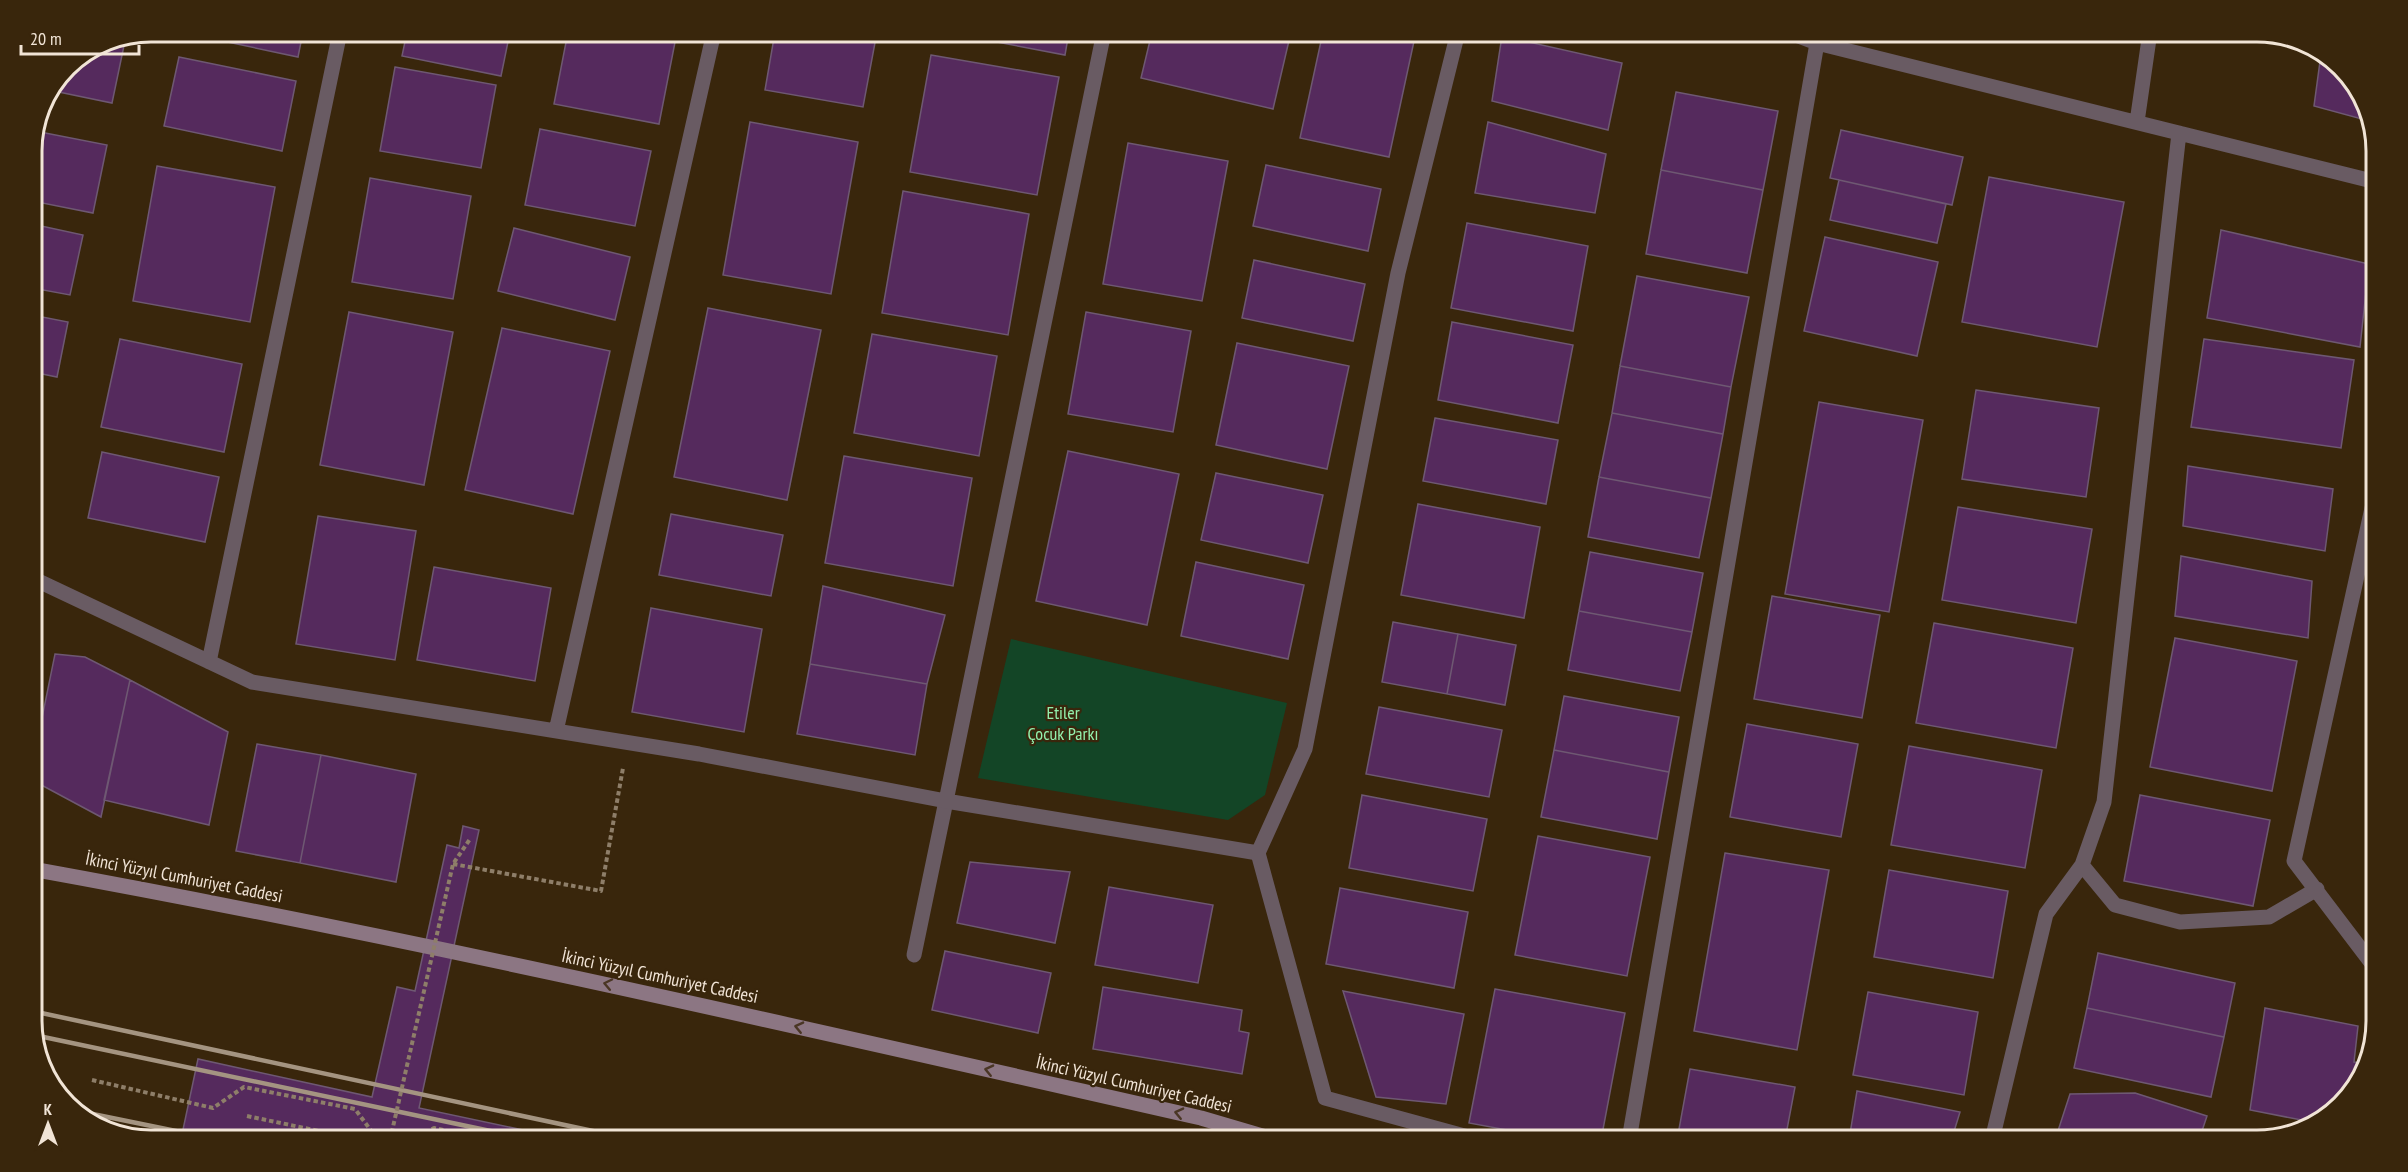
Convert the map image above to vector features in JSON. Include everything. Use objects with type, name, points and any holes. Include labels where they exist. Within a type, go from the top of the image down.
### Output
[{"type":"main road","name":"İkinci Yüzyıl Cumhuriyet Caddesi","points":[[42,871],[233,905],[639,991],[1201,1118],[1242,1130]]},
{"type":"street","points":[[209,662],[338,42]]},
{"type":"street","points":[[556,731],[712,42]]},
{"type":"street","points":[[914,955],[1102,42]]},
{"type":"street","points":[[1442,1130],[1325,1098],[1258,853],[1305,749],[1398,273],[1456,42]]},
{"type":"street","points":[[2137,123],[2149,42]]},
{"type":"street","points":[[1631,1130],[1817,43],[2366,180]]},
{"type":"street","points":[[1994,1130],[2046,914],[2082,864],[2104,802],[2179,133]]},
{"type":"street","points":[[2366,535],[2294,861],[2366,956]]},
{"type":"street","points":[[42,584],[252,682],[699,754],[946,801],[1258,853]]},
{"type":"street","points":[[2082,864],[2115,905],[2180,922],[2269,917],[2317,890]]},
{"type":"path","points":[[453,864],[602,891],[627,743]]},
{"type":"path","points":[[392,1130],[453,864],[470,839]]},
{"type":"path","points":[[92,1080],[213,1108],[244,1087],[355,1109],[371,1130]]},
{"type":"path","points":[[247,1116],[313,1130]]},
{"type":"green space","name":"Etiler Çocuk Parkı","points":[[1011,639],[1287,703],[1265,795],[1228,820],[978,778]]},
{"type":"building","points":[[227,42],[301,42],[298,57]]},
{"type":"building","points":[[405,42],[508,42],[501,76],[402,56]]},
{"type":"building","points":[[566,42],[675,42],[659,124],[554,104]]},
{"type":"building","points":[[773,42],[875,42],[863,107],[765,90]]},
{"type":"building","points":[[997,42],[1067,42],[1065,55]]},
{"type":"building","points":[[1150,42],[1289,42],[1273,109],[1141,78]]},
{"type":"building","points":[[1321,42],[1414,42],[1389,157],[1300,138]]},
{"type":"building","points":[[1501,42],[1529,42],[1622,63],[1608,130],[1492,101]]},
{"type":"building","points":[[124,46],[112,103],[59,92],[69,79],[90,60],[109,50]]},
{"type":"building","points":[[931,55],[1059,77],[1037,195],[910,172]]},
{"type":"building","points":[[179,57],[296,81],[282,151],[164,126]]},
{"type":"building","points":[[2320,62],[2348,90],[2361,119],[2314,106]]},
{"type":"building","points":[[395,67],[496,85],[481,168],[380,151]]},
{"type":"building","points":[[1676,92],[1778,111],[1763,190],[1661,170]]},
{"type":"building","points":[[750,122],[858,142],[831,294],[723,275]]},
{"type":"building","points":[[1488,122],[1606,154],[1595,213],[1475,193]]},
{"type":"building","points":[[540,129],[651,151],[635,226],[525,205]]},
{"type":"building","points":[[1841,130],[1963,157],[1952,205],[1830,178]]},
{"type":"building","points":[[44,133],[107,145],[93,213],[42,203]]},
{"type":"building","points":[[1128,143],[1228,161],[1202,301],[1103,284]]},
{"type":"building","points":[[1266,165],[1381,189],[1368,251],[1253,226]]},
{"type":"building","points":[[157,166],[275,187],[250,322],[133,301]]},
{"type":"building","points":[[1661,170],[1763,190],[1747,273],[1646,254]]},
{"type":"building","points":[[1989,177],[2124,202],[2097,347],[1962,322]]},
{"type":"building","points":[[370,178],[471,196],[453,299],[352,282]]},
{"type":"building","points":[[1839,180],[1946,204],[1937,243],[1830,220]]},
{"type":"building","points":[[903,191],[1029,214],[1008,335],[882,313]]},
{"type":"building","points":[[1467,223],[1588,246],[1573,331],[1451,308]]},
{"type":"building","points":[[42,226],[83,235],[70,295],[42,290]]},
{"type":"building","points":[[514,228],[630,257],[615,320],[498,291]]},
{"type":"building","points":[[2221,230],[2366,263],[2366,292],[2360,347],[2207,318]]},
{"type":"building","points":[[1825,237],[1938,262],[1917,356],[1804,331]]},
{"type":"building","points":[[1254,260],[1365,284],[1353,341],[1242,318]]},
{"type":"building","points":[[1637,276],[1749,297],[1731,387],[1620,366]]},
{"type":"building","points":[[708,308],[821,330],[787,500],[674,477]]},
{"type":"building","points":[[349,312],[453,332],[424,485],[320,465]]},
{"type":"building","points":[[1086,312],[1191,331],[1173,432],[1068,414]]},
{"type":"building","points":[[42,317],[68,322],[57,377],[42,374]]},
{"type":"building","points":[[1452,322],[1573,345],[1558,423],[1438,400]]},
{"type":"building","points":[[502,328],[610,351],[573,514],[465,490]]},
{"type":"building","points":[[872,334],[997,356],[979,456],[854,433]]},
{"type":"building","points":[[120,339],[242,364],[224,452],[101,427]]},
{"type":"building","points":[[2204,339],[2354,360],[2341,448],[2191,427]]},
{"type":"building","points":[[1237,343],[1349,366],[1327,469],[1216,445]]},
{"type":"building","points":[[1620,366],[1731,387],[1723,434],[1612,413]]},
{"type":"building","points":[[1976,390],[2099,408],[2086,497],[1962,479]]},
{"type":"building","points":[[1819,402],[1923,420],[1889,612],[1785,594]]},
{"type":"building","points":[[1612,413],[1723,434],[1711,498],[1599,477]]},
{"type":"building","points":[[1435,418],[1558,440],[1546,504],[1423,481]]},
{"type":"building","points":[[1068,451],[1179,474],[1147,625],[1036,601]]},
{"type":"building","points":[[102,452],[219,477],[205,542],[88,518]]},
{"type":"building","points":[[844,456],[972,478],[953,586],[825,563]]},
{"type":"building","points":[[2188,466],[2333,489],[2325,551],[2183,526]]},
{"type":"building","points":[[1216,473],[1323,495],[1308,563],[1201,540]]},
{"type":"building","points":[[1599,477],[1711,498],[1699,558],[1588,537]]},
{"type":"building","points":[[1418,504],[1540,527],[1524,618],[1401,595]]},
{"type":"building","points":[[1958,507],[2092,529],[2076,623],[1942,600]]},
{"type":"building","points":[[671,514],[783,535],[771,596],[659,575]]},
{"type":"building","points":[[318,516],[416,531],[395,660],[296,644]]},
{"type":"building","points":[[1590,552],[1703,573],[1692,632],[1579,611]]},
{"type":"building","points":[[2181,556],[2312,581],[2308,638],[2175,616]]},
{"type":"building","points":[[1196,562],[1304,585],[1288,659],[1181,636]]},
{"type":"building","points":[[434,567],[551,588],[535,681],[417,660]]},
{"type":"building","points":[[823,586],[945,615],[927,684],[810,664]]},
{"type":"building","points":[[1772,596],[1880,615],[1862,718],[1754,699]]},
{"type":"building","points":[[651,608],[762,629],[744,732],[632,712]]},
{"type":"building","points":[[1579,611],[1692,632],[1680,691],[1568,670]]},
{"type":"building","points":[[1393,622],[1458,634],[1447,694],[1382,682]]},
{"type":"building","points":[[1934,623],[2073,648],[2056,748],[1916,723]]},
{"type":"building","points":[[1458,634],[1516,645],[1505,705],[1447,694]]},
{"type":"building","points":[[2175,638],[2297,661],[2272,791],[2150,767]]},
{"type":"building","points":[[55,654],[85,657],[130,680],[101,817],[42,785],[42,718]]},
{"type":"building","points":[[810,664],[927,684],[915,755],[797,734]]},
{"type":"building","points":[[130,680],[228,732],[209,825],[104,800]]},
{"type":"building","points":[[1564,696],[1679,717],[1669,772],[1554,750]]},
{"type":"building","points":[[1379,707],[1502,730],[1489,797],[1366,774]]},
{"type":"building","points":[[1747,724],[1858,744],[1841,837],[1730,817]]},
{"type":"building","points":[[257,744],[321,755],[300,863],[236,851]]},
{"type":"building","points":[[1909,746],[2042,770],[2025,868],[1891,845]]},
{"type":"building","points":[[1554,750],[1669,772],[1657,839],[1541,817]]},
{"type":"building","points":[[321,755],[416,774],[396,882],[300,863]]},
{"type":"building","points":[[1362,795],[1487,819],[1473,891],[1349,868]]},
{"type":"building","points":[[2140,795],[2270,820],[2253,906],[2124,881]]},
{"type":"building","points":[[463,826],[479,830],[419,1108],[523,1130],[183,1130],[198,1059],[372,1097],[397,987],[415,991],[447,845],[459,848]]},
{"type":"building","points":[[1538,836],[1650,857],[1627,976],[1515,955]]},
{"type":"building","points":[[1725,853],[1829,870],[1797,1050],[1694,1031]]},
{"type":"building","points":[[970,862],[1070,872],[1055,943],[957,923]]},
{"type":"building","points":[[1889,870],[2008,891],[1993,978],[1874,957]]},
{"type":"building","points":[[1109,887],[1213,905],[1198,983],[1095,965]]},
{"type":"building","points":[[1340,888],[1468,912],[1454,988],[1326,964]]},
{"type":"building","points":[[945,951],[1051,973],[1038,1033],[932,1010]]},
{"type":"building","points":[[2098,953],[2235,983],[2224,1037],[2087,1008]]},
{"type":"building","points":[[1103,987],[1242,1010],[1239,1031],[1249,1033],[1242,1074],[1093,1049]]},
{"type":"building","points":[[1495,989],[1625,1013],[1603,1130],[1507,1130],[1469,1123]]},
{"type":"building","points":[[1343,991],[1464,1014],[1446,1104],[1376,1097]]},
{"type":"building","points":[[1868,992],[1978,1012],[1964,1095],[1853,1075]]},
{"type":"building","points":[[2087,1008],[2224,1037],[2211,1097],[2074,1068]]},
{"type":"building","points":[[2265,1008],[2358,1026],[2354,1062],[2358,1062],[2355,1069],[2339,1093],[2318,1112],[2302,1120],[2250,1110]]},
{"type":"building","points":[[1690,1069],[1795,1087],[1787,1130],[1679,1130]]},
{"type":"building","points":[[1857,1091],[1960,1112],[1954,1130],[1851,1130]]},
{"type":"building","points":[[2135,1093],[2207,1116],[2202,1130],[2058,1130],[2070,1094]]},
{"type":"railway","points":[[42,1013],[588,1130]]},
{"type":"railway","points":[[43,1037],[485,1130]]},
{"type":"railway","points":[[94,1114],[171,1130]]}]
